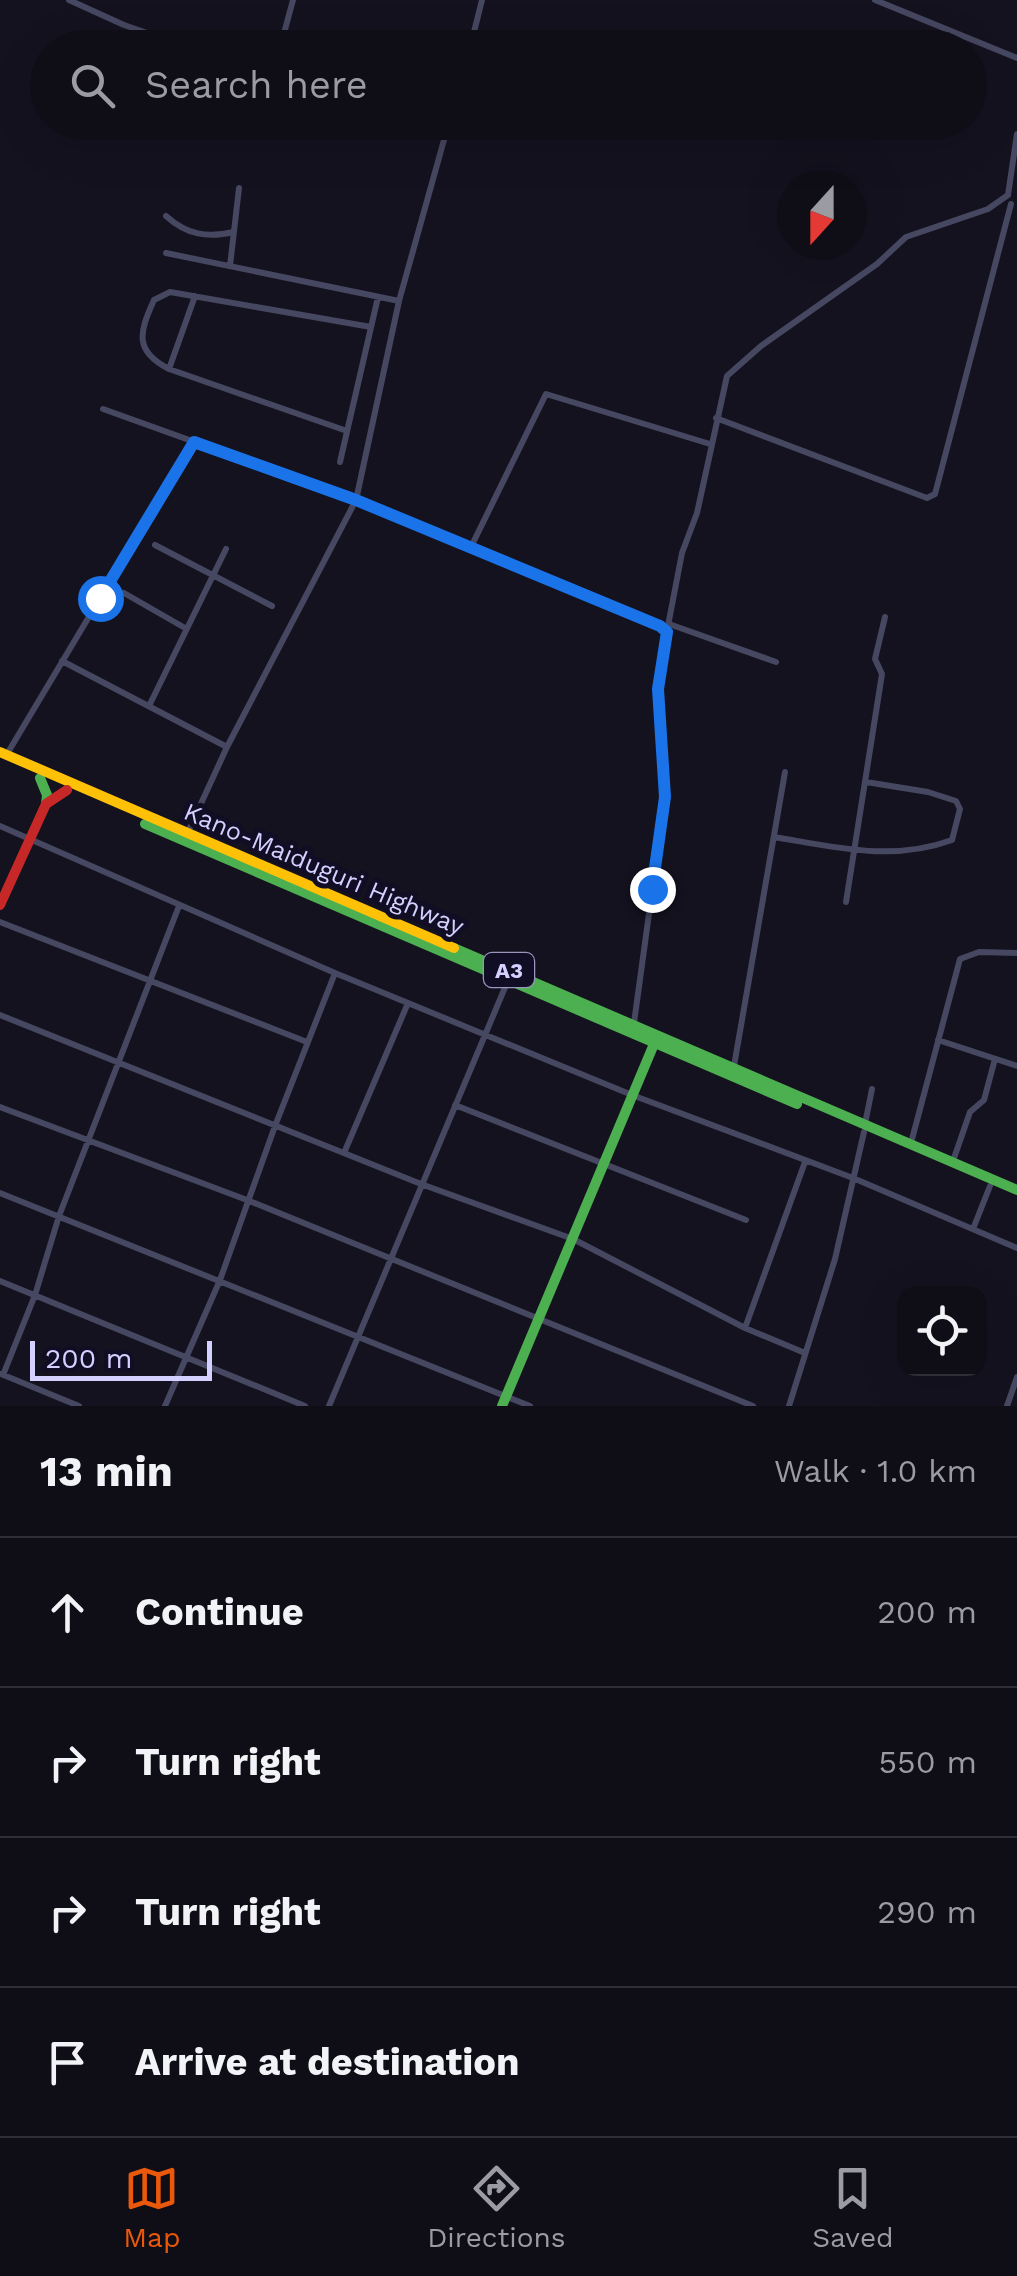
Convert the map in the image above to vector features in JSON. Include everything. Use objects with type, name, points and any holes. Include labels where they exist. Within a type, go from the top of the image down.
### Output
[{"type":"main road","name":"Kano-Maiduguri Highway","points":[[2,756],[67,790],[186,837]]},
{"type":"main road","name":"Kano-Maiduguri Highway","points":[[2,756],[510,976],[654,1044],[732,1072],[990,1186],[1017,1194]]},
{"type":"main road","points":[[0,906],[46,804],[40,778]]},
{"type":"main road","points":[[46,804],[67,790]]},
{"type":"main road","name":"Kano-Maiduguri Highway","points":[[510,976],[634,1023],[732,1072]]},
{"type":"main road","points":[[503,1401],[654,1044]]},
{"type":"main road","name":"Kano-Maiduguri Highway","points":[[864,1128],[953,1162],[1017,1194]]},
{"type":"street","points":[[69,0],[136,30]]},
{"type":"street","points":[[285,30],[293,0]]},
{"type":"street","points":[[474,30],[482,0]]},
{"type":"street","points":[[874,0],[948,30]]},
{"type":"street","points":[[987,46],[1017,58]]},
{"type":"street","points":[[1017,134],[1008,195],[1017,214]]},
{"type":"street","points":[[186,837],[227,747],[356,500],[399,302],[445,140]]},
{"type":"street","points":[[230,266],[239,188]]},
{"type":"street","points":[[634,1023],[665,797],[658,689],[682,553],[698,513],[722,386],[738,365],[877,264],[906,236],[988,209],[1008,195]]},
{"type":"street","points":[[716,418],[927,498],[935,494],[1011,204]]},
{"type":"street","points":[[166,216],[176,225],[199,234],[234,232]]},
{"type":"street","points":[[166,253],[399,302]]},
{"type":"street","points":[[347,431],[169,369],[148,357],[143,349],[150,310],[160,294],[195,296],[371,327]]},
{"type":"street","points":[[169,369],[195,296]]},
{"type":"street","points":[[340,462],[378,297]]},
{"type":"street","points":[[470,547],[546,394],[710,444]]},
{"type":"street","points":[[104,410],[356,500],[668,628],[776,662]]},
{"type":"street","points":[[2,756],[194,442]]},
{"type":"street","points":[[155,545],[272,606]]},
{"type":"street","points":[[149,706],[226,549]]},
{"type":"street","points":[[124,593],[186,628]]},
{"type":"street","points":[[846,902],[882,674],[876,659],[885,617]]},
{"type":"street","points":[[62,661],[227,747]]},
{"type":"street","points":[[732,1072],[785,772]]},
{"type":"street","points":[[774,837],[856,851],[900,853],[952,840],[960,809],[956,802],[946,796],[866,782]]},
{"type":"street","points":[[0,826],[335,973],[632,1095],[853,1178],[1017,1248]]},
{"type":"street","points":[[79,1406],[2,1374],[34,1295],[58,1216],[178,906]]},
{"type":"street","points":[[0,922],[307,1042]]},
{"type":"street","points":[[911,1144],[960,959],[979,952],[1017,953]]},
{"type":"street","points":[[165,1406],[220,1280],[335,973]]},
{"type":"street","points":[[330,1406],[510,976]]},
{"type":"street","points":[[344,1153],[408,1003]]},
{"type":"street","points":[[0,1016],[421,1184],[572,1239],[745,1328],[805,1353]]},
{"type":"street","points":[[938,1040],[1017,1066]]},
{"type":"street","points":[[953,1162],[970,1112],[984,1100],[995,1058]]},
{"type":"street","points":[[790,1406],[835,1258],[872,1089]]},
{"type":"street","points":[[455,1105],[746,1220]]},
{"type":"street","points":[[0,1107],[247,1200],[753,1406]]},
{"type":"street","points":[[745,1328],[805,1162]]},
{"type":"street","points":[[973,1229],[990,1186]]},
{"type":"street","points":[[0,1193],[358,1335],[503,1401],[530,1406]]},
{"type":"street","points":[[0,1281],[305,1406]]},
{"type":"street","points":[[1007,1406],[1017,1377]]},
{"type":"traffic: fast","points":[[40,778],[46,804]]},
{"type":"traffic: fast","points":[[145,824],[797,1104]]},
{"type":"traffic: fast","points":[[454,948],[1017,1190]]},
{"type":"traffic: fast","points":[[502,1406],[654,1044]]},
{"type":"traffic: slow","points":[[0,752],[454,948]]},
{"type":"traffic: jam","points":[[0,905],[46,804],[67,790]]},
{"type":"route","points":[[100,598],[194,442],[356,500],[660,626],[667,632],[658,689],[665,797],[652,889]]}]
